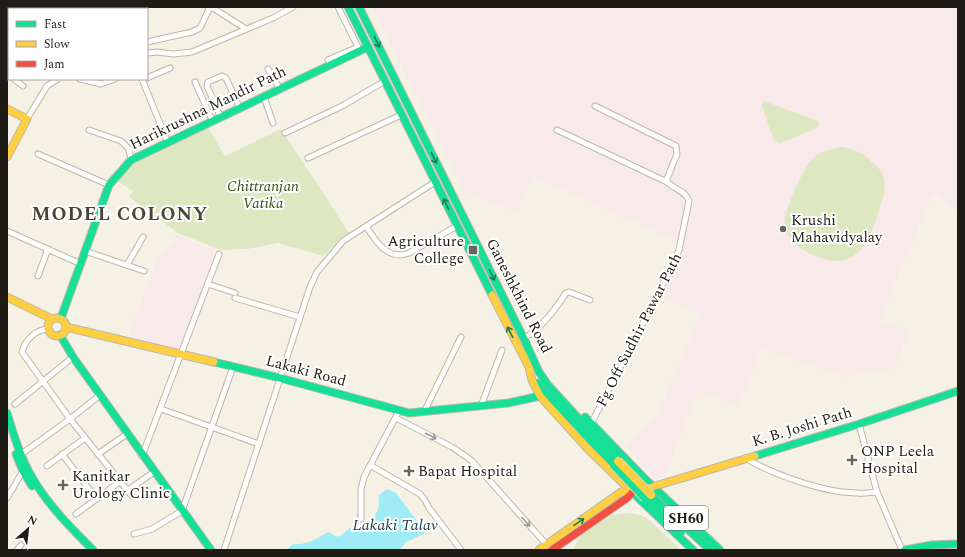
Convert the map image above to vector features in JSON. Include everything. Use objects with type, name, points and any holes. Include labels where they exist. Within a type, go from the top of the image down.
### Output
[{"type":"main road","name":"Ganeshkhind Road","points":[[348,7],[516,345],[532,364],[591,424],[617,464],[632,493],[693,550]]},
{"type":"main road","name":"Ganeshkhind Road","points":[[359,7],[524,339],[532,364],[532,380],[540,396],[587,448],[617,464],[720,550]]},
{"type":"main road","name":"Harikrushna Mandir Path","points":[[53,323],[81,264],[109,185],[131,160],[368,47]]},
{"type":"main road","points":[[7,109],[27,119],[7,157]]},
{"type":"main road","points":[[7,297],[53,323]]},
{"type":"main road","points":[[7,301],[53,323],[65,322],[65,332],[60,335],[54,335],[53,323]]},
{"type":"main road","name":"Lakaki Road","points":[[66,327],[280,378],[398,415],[481,406],[540,396]]},
{"type":"main road","points":[[60,335],[72,357],[211,550]]},
{"type":"main road","points":[[532,364],[542,389],[617,464],[710,550]]},
{"type":"main road","name":"K. B. Joshi Path","points":[[539,550],[549,547],[627,498],[632,493],[650,493],[745,458],[859,424],[958,391]]},
{"type":"main road","points":[[7,413],[23,471],[40,499],[93,550]]},
{"type":"main road","points":[[7,428],[19,455],[44,497],[86,550]]},
{"type":"main road","points":[[650,493],[701,550]]},
{"type":"main road","points":[[903,550],[917,546],[942,543],[958,544]]},
{"type":"street","points":[[148,53],[157,52],[173,54],[192,52],[273,18],[293,7]]},
{"type":"street","points":[[331,64],[328,60],[358,46],[338,7]]},
{"type":"street","points":[[148,42],[192,32],[200,28],[209,9],[213,8],[246,29]]},
{"type":"street","points":[[148,78],[170,68]]},
{"type":"street","points":[[268,68],[280,89]]},
{"type":"street","points":[[221,118],[207,86],[208,82],[222,76],[226,78],[240,109]]},
{"type":"street","points":[[15,80],[23,86]]},
{"type":"street","points":[[27,119],[47,86],[56,80]]},
{"type":"street","points":[[84,80],[101,84],[112,80]]},
{"type":"street","points":[[144,80],[168,143]]},
{"type":"street","points":[[285,133],[342,106],[385,81]]},
{"type":"street","points":[[196,82],[213,122]]},
{"type":"street","points":[[264,97],[273,123]]},
{"type":"street","points":[[557,130],[667,182],[677,154],[676,146],[595,106]]},
{"type":"street","points":[[308,158],[402,114]]},
{"type":"street","points":[[89,130],[121,141],[129,149],[131,160]]},
{"type":"street","points":[[38,154],[109,185]]},
{"type":"street","points":[[224,550],[310,287],[317,272],[343,241],[435,182]]},
{"type":"street","name":"Fg Off Sudhir Pawar Path","points":[[591,424],[679,250],[689,201],[688,197],[667,182]]},
{"type":"street","points":[[366,226],[378,244],[390,254],[401,256],[457,226]]},
{"type":"street","points":[[7,231],[81,264]]},
{"type":"street","points":[[127,265],[143,237]]},
{"type":"street","points":[[38,276],[48,249]]},
{"type":"street","points":[[85,251],[144,270]]},
{"type":"street","points":[[142,456],[219,254]]},
{"type":"street","points":[[208,284],[235,295],[300,317]]},
{"type":"street","points":[[524,339],[537,330],[551,315],[566,293],[569,292],[590,300]]},
{"type":"street","points":[[53,323],[28,340],[24,344],[22,352],[70,420],[132,496]]},
{"type":"street","points":[[424,412],[460,337]]},
{"type":"street","points":[[481,406],[502,350]]},
{"type":"street","points":[[15,404],[72,357]]},
{"type":"street","points":[[134,534],[152,529],[182,511],[233,367]]},
{"type":"street","points":[[19,455],[70,420],[100,396]]},
{"type":"street","points":[[161,409],[259,444]]},
{"type":"street","points":[[361,519],[360,490],[364,477],[398,415],[471,460],[549,547]]},
{"type":"street","points":[[859,424],[877,492],[903,550]]},
{"type":"street","points":[[98,454],[127,434]]},
{"type":"street","points":[[48,466],[85,438]]},
{"type":"street","points":[[62,454],[96,498]]},
{"type":"street","points":[[745,458],[763,469],[801,482],[840,492],[858,494],[877,492]]},
{"type":"street","points":[[370,465],[420,494],[462,550]]},
{"type":"street","points":[[7,498],[23,471]]},
{"type":"street","points":[[128,490],[154,472]]},
{"type":"street","points":[[76,514],[121,481]]},
{"type":"street","points":[[17,550],[21,545]]},
{"type":"shaded area","name":"Krushi Mahavidyalay","points":[[372,7],[958,7],[958,212],[933,193],[880,320],[909,332],[894,368],[845,377],[762,349],[738,407],[698,391],[665,476],[655,479],[625,446],[658,415],[700,315],[662,296],[685,245],[533,176],[515,212],[462,190]]},
{"type":"shaded area","points":[[177,235],[216,250],[179,350],[128,336],[156,262]]},
{"type":"green space","points":[[764,101],[818,121],[819,125],[817,128],[781,143],[778,142],[774,140],[772,136],[762,105]]},
{"type":"green space","name":"Chittranjan Vatika","points":[[208,128],[225,156],[281,129],[349,233],[341,238],[324,256],[278,243],[247,249],[221,250],[178,233],[129,197],[133,191],[117,181],[126,169],[133,164]]},
{"type":"green space","points":[[843,147],[861,154],[882,172],[884,178],[884,194],[873,227],[862,247],[855,255],[847,259],[837,261],[811,254],[799,247],[792,241],[787,233],[785,220],[794,192],[810,161],[824,151]]},
{"type":"green space","points":[[628,513],[640,515],[648,519],[681,550],[573,550],[582,533],[612,515]]},
{"type":"water","name":"Lakaki Talav","points":[[387,489],[396,493],[424,530],[424,534],[406,542],[400,550],[286,550],[293,544],[310,542],[329,532],[338,537],[350,528],[360,532],[373,531],[375,527],[374,518],[379,505],[379,495]]},
{"type":"traffic: fast","points":[[348,7],[492,295]]},
{"type":"traffic: fast","points":[[359,7],[539,372],[548,385],[618,461]]},
{"type":"traffic: fast","points":[[61,318],[109,185],[131,160],[368,47]]},
{"type":"traffic: fast","points":[[60,335],[73,357],[211,550]]},
{"type":"traffic: fast","points":[[214,362],[280,378],[409,413],[508,403],[540,396]]},
{"type":"traffic: fast","points":[[538,383],[614,465]]},
{"type":"traffic: fast","points":[[755,456],[859,424],[958,391]]},
{"type":"traffic: fast","points":[[7,413],[21,455],[39,489],[53,508],[93,550]]},
{"type":"traffic: fast","points":[[585,417],[643,477],[720,550]]},
{"type":"traffic: fast","points":[[16,454],[23,471],[32,486]]},
{"type":"traffic: fast","points":[[614,465],[645,498]]},
{"type":"traffic: fast","points":[[630,490],[693,550]]},
{"type":"traffic: fast","points":[[651,495],[710,550]]},
{"type":"traffic: fast","points":[[645,498],[681,532]]},
{"type":"traffic: fast","points":[[905,550],[932,545],[958,544]]},
{"type":"traffic: slow","points":[[7,109],[27,119],[7,157]]},
{"type":"traffic: slow","points":[[492,295],[529,367],[532,380],[540,396],[587,448],[630,490]]},
{"type":"traffic: slow","points":[[7,297],[52,319]]},
{"type":"traffic: slow","points":[[57,318],[63,321],[66,327],[63,333],[57,336],[51,333],[48,327],[51,321],[57,318]]},
{"type":"traffic: slow","points":[[66,327],[214,362]]},
{"type":"traffic: slow","points":[[539,550],[621,492],[632,493],[755,456]]},
{"type":"traffic: slow","points":[[618,461],[651,495]]},
{"type":"traffic: jam","points":[[552,550],[632,493]]},
{"type":"place","name":"Krushi Mahavidyalay","points":[[783,229]]},
{"type":"place","name":"Agriculture College","points":[[473,250]]},
{"type":"place","name":"ONP Leela Hospital","points":[[852,460]]},
{"type":"place","name":"Bapat Hospital","points":[[409,471]]},
{"type":"place","name":"Kanitkar Urology Clinic","points":[[63,485]]},
{"type":"district","name":"MODEL COLONY","points":[[120,214]]}]
